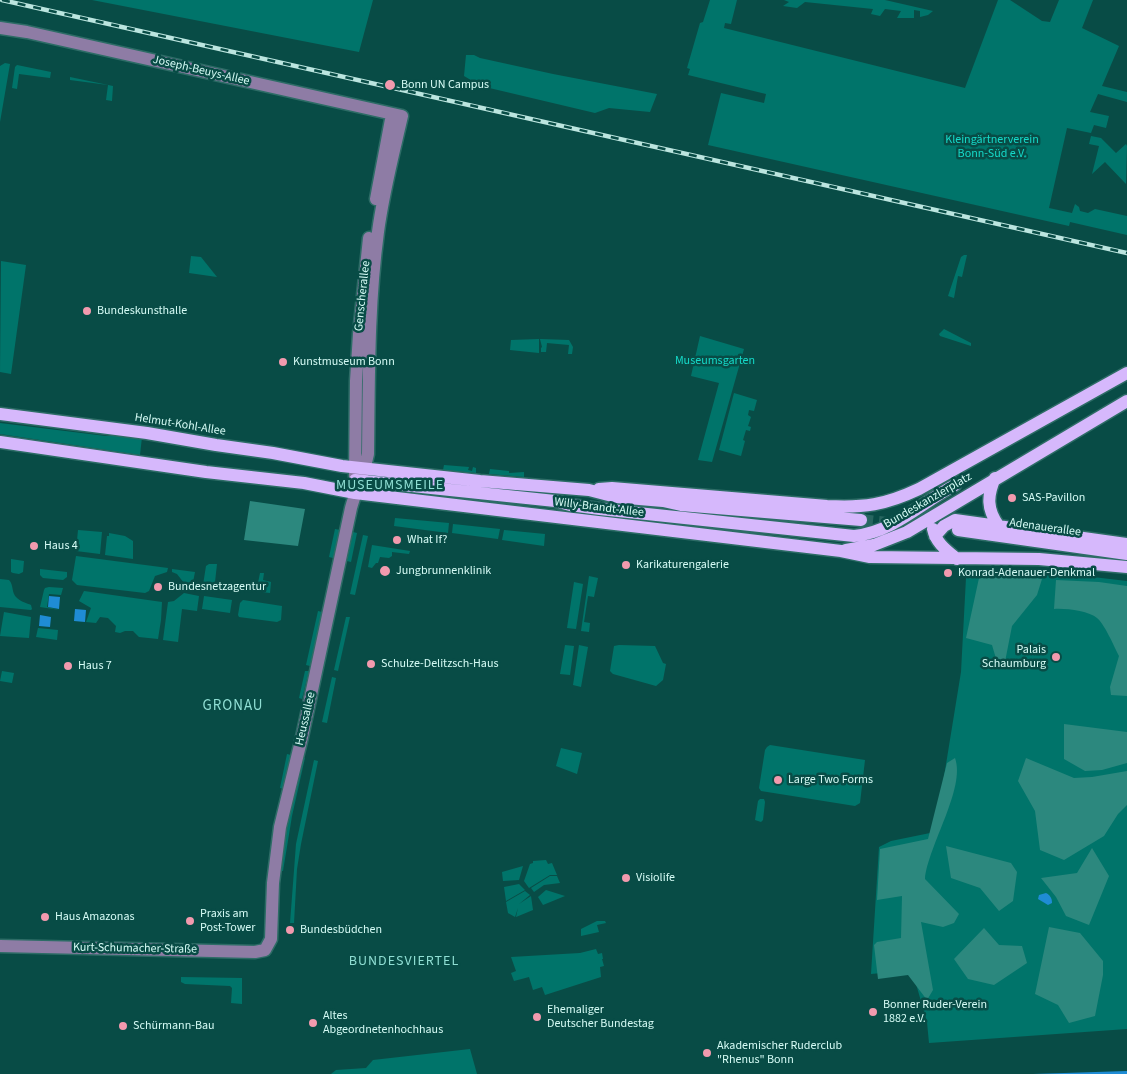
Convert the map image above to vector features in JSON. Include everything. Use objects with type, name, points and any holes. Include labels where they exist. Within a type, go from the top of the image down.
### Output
[{"type":"main road","name":"Bundeskanzlerplatz","points":[[871,506],[908,494],[1127,373]]},
{"type":"main road","name":"Bundeskanzlerplatz","points":[[841,551],[886,541],[908,532],[995,478],[1127,401]]},
{"type":"main road","name":"Helmut-Kohl-Allee","points":[[0,414],[147,433],[358,478]]},
{"type":"main road","points":[[0,442],[206,472],[304,483],[358,478],[555,501],[570,505],[854,536],[895,524],[941,492],[955,485]]},
{"type":"main road","points":[[957,559],[942,546],[935,536],[933,526],[936,514],[955,485],[978,457]]},
{"type":"main road","name":"Willy-Brandt-Allee","points":[[358,478],[480,481],[589,490],[612,488],[827,506],[871,506]]},
{"type":"main road","name":"Willy-Brandt-Allee","points":[[358,478],[567,518],[841,551]]},
{"type":"main road","points":[[995,478],[988,505],[998,525]]},
{"type":"main road","name":"Willy-Brandt-Allee","points":[[589,490],[616,497],[662,501],[681,505],[861,520]]},
{"type":"main road","points":[[555,501],[571,498],[664,507],[681,505]]},
{"type":"main road","points":[[567,518],[570,505]]},
{"type":"main road","points":[[935,536],[944,526],[956,520],[1127,544]]},
{"type":"main road","name":"Adenauerallee","points":[[958,530],[1127,554]]},
{"type":"main road","points":[[841,551],[870,558],[1039,559],[1127,567]]},
{"type":"street","name":"Joseph-Beuys-Allee","points":[[0,28],[27,32],[397,115]]},
{"type":"street","name":"Genscherallee","points":[[358,478],[368,454],[370,334],[374,272],[397,115]]},
{"type":"street","name":"Heussallee","points":[[268,946],[271,939],[273,883],[280,828],[302,737],[358,478]]},
{"type":"street","name":"Kurt-Schumacher-Straße","points":[[0,946],[255,952],[266,950],[268,946]]},
{"type":"green space","points":[[92,0],[373,0],[359,52]]},
{"type":"green space","name":"Kleingärtnerverein Bonn-Süd e.V.","points":[[710,0],[737,0],[731,24],[725,23],[724,28],[965,88],[998,0],[1010,0],[1042,21],[1050,22],[1059,0],[1093,0],[1082,28],[1119,46],[1102,86],[1127,92],[1127,102],[1098,94],[1090,112],[1109,116],[1106,128],[1094,125],[1091,133],[1067,128],[1049,208],[1072,213],[1075,204],[1079,207],[1080,211],[1088,213],[1095,209],[1127,216],[1127,235],[1070,222],[1069,226],[708,145],[721,93],[764,103],[766,94],[688,75],[690,69],[687,68],[700,23],[703,22]]},
{"type":"green space","points":[[784,0],[885,0],[933,11],[928,15],[920,17],[920,11],[914,10],[914,18],[897,18],[901,11],[885,9],[880,16],[871,14],[873,9],[805,2],[797,8],[783,6],[789,2]]},
{"type":"green space","points":[[466,55],[474,55],[480,58],[553,74],[657,94],[650,112],[609,108],[595,113],[481,86],[464,76]]},
{"type":"green space","points":[[5,63],[10,64],[0,122],[0,66]]},
{"type":"green space","points":[[17,65],[51,72],[50,78],[19,74],[17,89],[12,88],[15,67]]},
{"type":"green space","points":[[70,77],[113,86],[112,101],[106,100],[108,85],[70,80]]},
{"type":"green space","points":[[1091,136],[1101,138],[1116,153],[1126,144],[1126,184],[1105,162],[1092,174],[1099,146],[1089,144]]},
{"type":"green space","points":[[967,255],[962,277],[958,276],[954,298],[948,296],[961,257]]},
{"type":"green space","points":[[191,256],[201,257],[217,277],[189,273]]},
{"type":"green space","points":[[1,261],[26,265],[11,374],[0,372]]},
{"type":"green space","points":[[944,329],[971,343],[971,346],[940,336],[939,334]]},
{"type":"green space","name":"Museumsgarten","points":[[700,336],[744,349],[712,462],[698,460],[719,383],[691,376]]},
{"type":"green space","points":[[539,339],[539,353],[510,350],[511,340]]},
{"type":"green space","points":[[540,339],[569,340],[573,347],[572,354],[568,354],[569,345],[547,343],[546,352],[541,352]]},
{"type":"green space","points":[[734,393],[757,400],[754,411],[749,410],[748,415],[751,417],[748,426],[751,427],[750,431],[746,430],[741,456],[719,450]]},
{"type":"green space","points":[[0,423],[106,436],[142,437],[140,455],[0,434]]},
{"type":"green space","points":[[444,465],[469,467],[468,470],[472,471],[473,467],[476,468],[476,473],[443,470]]},
{"type":"green space","points":[[490,469],[509,471],[509,473],[524,472],[524,477],[489,474]]},
{"type":"green space","points":[[250,501],[305,509],[298,546],[244,540]]},
{"type":"green space","points":[[395,518],[449,523],[448,533],[394,526]]},
{"type":"green space","points":[[453,524],[500,529],[498,539],[452,533]]},
{"type":"green space","points":[[335,529],[340,530],[333,558],[329,557]]},
{"type":"green space","points":[[78,530],[102,532],[100,554],[76,551]]},
{"type":"green space","points":[[504,530],[545,534],[544,546],[502,540]]},
{"type":"green space","points":[[353,532],[357,533],[351,562],[347,561]]},
{"type":"green space","points":[[109,533],[125,536],[133,541],[133,559],[105,555]]},
{"type":"green space","points":[[363,535],[368,536],[355,595],[350,594]]},
{"type":"green space","points":[[372,545],[410,551],[409,554],[392,552],[392,556],[389,558],[380,557],[378,563],[372,568],[368,567]]},
{"type":"green space","points":[[76,556],[168,568],[167,572],[155,576],[149,591],[145,593],[77,585],[72,580]]},
{"type":"green space","points":[[11,559],[24,561],[23,572],[19,574],[11,572]]},
{"type":"green space","points":[[217,564],[215,582],[257,588],[260,573],[264,573],[263,580],[271,582],[270,593],[203,585],[206,566]]},
{"type":"green space","points":[[40,569],[67,572],[67,577],[63,580],[43,578],[40,575]]},
{"type":"green space","points":[[172,569],[195,572],[193,582],[189,584],[184,583],[177,574],[172,572]]},
{"type":"green space","points":[[976,569],[1058,573],[1127,581],[1127,1029],[929,1043],[927,1022],[912,970],[871,974],[879,847],[891,841],[935,832],[961,672],[966,578]]},
{"type":"green space","points":[[589,576],[598,578],[594,597],[588,596],[584,622],[590,623],[589,632],[581,631]]},
{"type":"green space","points":[[1023,576],[1042,579],[1037,595],[1012,626],[1004,667],[997,662],[992,645],[966,638],[979,578]]},
{"type":"green space","points":[[0,579],[9,580],[15,596],[31,605],[32,609],[0,607]]},
{"type":"green space","points":[[1056,580],[1099,582],[1127,586],[1127,696],[1111,695],[1110,687],[1119,656],[1100,621],[1083,612],[1054,609]]},
{"type":"green space","points":[[574,582],[583,584],[576,629],[567,628]]},
{"type":"green space","points":[[49,587],[63,588],[61,595],[49,594],[47,607],[60,610],[40,607],[44,590]]},
{"type":"green space","points":[[84,591],[162,602],[158,639],[139,637],[133,631],[115,632],[116,626],[108,618],[100,617],[96,623],[86,622],[91,608],[79,601]]},
{"type":"green space","points":[[184,593],[199,596],[197,611],[182,609],[178,642],[163,640],[168,602],[174,601]]},
{"type":"green space","points":[[204,596],[232,600],[230,613],[202,609]]},
{"type":"green space","points":[[243,600],[282,606],[281,620],[277,622],[239,617],[240,603]]},
{"type":"green space","points":[[318,611],[322,612],[310,666],[306,665]]},
{"type":"green space","points":[[4,612],[31,617],[29,638],[0,636]]},
{"type":"green space","points":[[346,617],[350,617],[338,671],[334,670]]},
{"type":"green space","points":[[38,628],[58,630],[57,640],[36,637]]},
{"type":"green space","points":[[565,645],[574,646],[570,675],[560,674]]},
{"type":"green space","points":[[579,645],[588,647],[581,687],[573,685]]},
{"type":"green space","points":[[614,646],[655,646],[663,663],[666,664],[663,680],[656,686],[613,674],[610,671]]},
{"type":"green space","points":[[2,671],[14,673],[12,683],[0,681]]},
{"type":"green space","points":[[305,671],[309,671],[302,699],[299,698]]},
{"type":"green space","points":[[332,677],[336,678],[327,723],[322,722]]},
{"type":"green space","points":[[1064,724],[1127,732],[1127,763],[1102,770],[1085,771],[1064,759]]},
{"type":"green space","points":[[770,745],[865,760],[860,803],[855,806],[761,791],[759,788],[765,750]]},
{"type":"green space","points":[[561,748],[582,753],[577,774],[556,766]]},
{"type":"green space","points":[[287,754],[291,755],[284,789],[280,788]]},
{"type":"green space","points":[[302,757],[305,758],[292,816],[283,871],[279,871],[282,844]]},
{"type":"green space","points":[[955,758],[957,770],[955,785],[951,801],[932,850],[925,879],[959,914],[954,923],[943,927],[921,922],[933,990],[927,1000],[908,975],[878,979],[874,945],[877,942],[901,938],[902,896],[877,900],[880,849],[928,839],[947,763]]},
{"type":"green space","points":[[1026,758],[1074,778],[1127,771],[1127,805],[1118,814],[1104,836],[1064,860],[1040,850],[1035,811],[1018,781]]},
{"type":"green space","points":[[314,760],[318,761],[297,869],[294,923],[290,923],[296,844]]},
{"type":"green space","points":[[760,799],[764,799],[765,802],[763,820],[761,822],[755,820]]},
{"type":"green space","points":[[946,846],[1011,863],[1017,872],[1013,901],[999,911],[980,888],[951,878]]},
{"type":"green space","points":[[1092,848],[1109,876],[1089,925],[1066,916],[1056,897],[1041,878],[1077,873]]},
{"type":"green space","points":[[546,860],[548,864],[552,863],[557,875],[550,875],[529,888],[524,881],[530,864],[533,861]]},
{"type":"green space","points":[[523,866],[519,880],[503,881],[502,872]]},
{"type":"green space","points":[[550,876],[557,876],[560,883],[544,885],[534,892],[531,888]]},
{"type":"green space","points":[[519,884],[525,890],[506,901],[504,887]]},
{"type":"green space","points":[[546,890],[565,896],[543,905],[538,897]]},
{"type":"green space","points":[[525,891],[530,895],[519,904],[531,896],[533,910],[516,917],[518,908],[515,917],[508,913],[506,902]]},
{"type":"green space","points":[[597,921],[605,921],[606,923],[597,925],[599,932],[581,936],[581,929]]},
{"type":"green space","points":[[1049,927],[1080,933],[1103,961],[1103,975],[1095,1016],[1069,1023],[1058,1005],[1035,994]]},
{"type":"green space","points":[[984,928],[999,945],[1022,946],[1027,963],[994,985],[968,979],[954,959]]},
{"type":"green space","points":[[596,949],[598,954],[602,953],[604,966],[600,967],[601,977],[545,995],[542,987],[533,990],[529,977],[514,981],[511,973],[516,971],[511,957],[580,953]]},
{"type":"green space","points":[[181,977],[242,978],[242,1004],[231,1003],[232,988],[230,986],[185,984],[181,982]]},
{"type":"green space","points":[[470,1049],[477,1074],[331,1074],[336,1070],[366,1068],[373,1060]]},
{"type":"water","points":[[49,596],[60,597],[59,609],[48,607]]},
{"type":"water","points":[[75,609],[86,610],[85,622],[74,621]]},
{"type":"water","points":[[40,615],[51,617],[50,627],[39,626]]},
{"type":"water","points":[[1046,893],[1052,901],[1048,905],[1038,899],[1039,895]]},
{"type":"water","points":[[1127,1071],[1127,1074],[1033,1074]]},
{"type":"tunnel","points":[[861,520],[923,527]]},
{"type":"railway","points":[[2,0],[1127,253]]},
{"type":"place","name":"Bonn UN Campus","points":[[390,85]]},
{"type":"place","name":"Bundeskunsthalle","points":[[87,311]]},
{"type":"place","name":"Kunstmuseum Bonn","points":[[283,362]]},
{"type":"place","name":"SAS-Pavillon","points":[[1012,498]]},
{"type":"place","name":"What If?","points":[[397,540]]},
{"type":"place","name":"Haus 4","points":[[34,546]]},
{"type":"place","name":"Karikaturengalerie","points":[[626,565]]},
{"type":"place","name":"Jungbrunnenklinik","points":[[385,571]]},
{"type":"place","name":"Konrad-Adenauer-Denkmal","points":[[948,573]]},
{"type":"place","name":"Bundesnetzagentur","points":[[158,587]]},
{"type":"place","name":"Palais Schaumburg","points":[[1056,657]]},
{"type":"place","name":"Schulze-Delitzsch-Haus","points":[[371,664]]},
{"type":"place","name":"Haus 7","points":[[68,666]]},
{"type":"place","name":"Large Two Forms","points":[[778,780]]},
{"type":"place","name":"Visiolife","points":[[626,878]]},
{"type":"place","name":"Haus Amazonas","points":[[45,917]]},
{"type":"place","name":"Praxis am Post-Tower","points":[[190,921]]},
{"type":"place","name":"Bundesbüdchen","points":[[290,930]]},
{"type":"place","name":"Bonner Ruder-Verein 1882 e.V.","points":[[873,1012]]},
{"type":"place","name":"Ehemaliger Deutscher Bundestag","points":[[537,1017]]},
{"type":"place","name":"Altes Abgeordnetenhochhaus","points":[[313,1023]]},
{"type":"place","name":"Schürmann-Bau","points":[[123,1026]]},
{"type":"place","name":"Akademischer Ruderclub \"Rhenus\" Bonn","points":[[707,1053]]},
{"type":"district","name":"MUSEUMSMEILE","points":[[390,486]]},
{"type":"district","name":"GRONAU","points":[[233,707]]},
{"type":"district","name":"BUNDESVIERTEL","points":[[404,962]]}]
